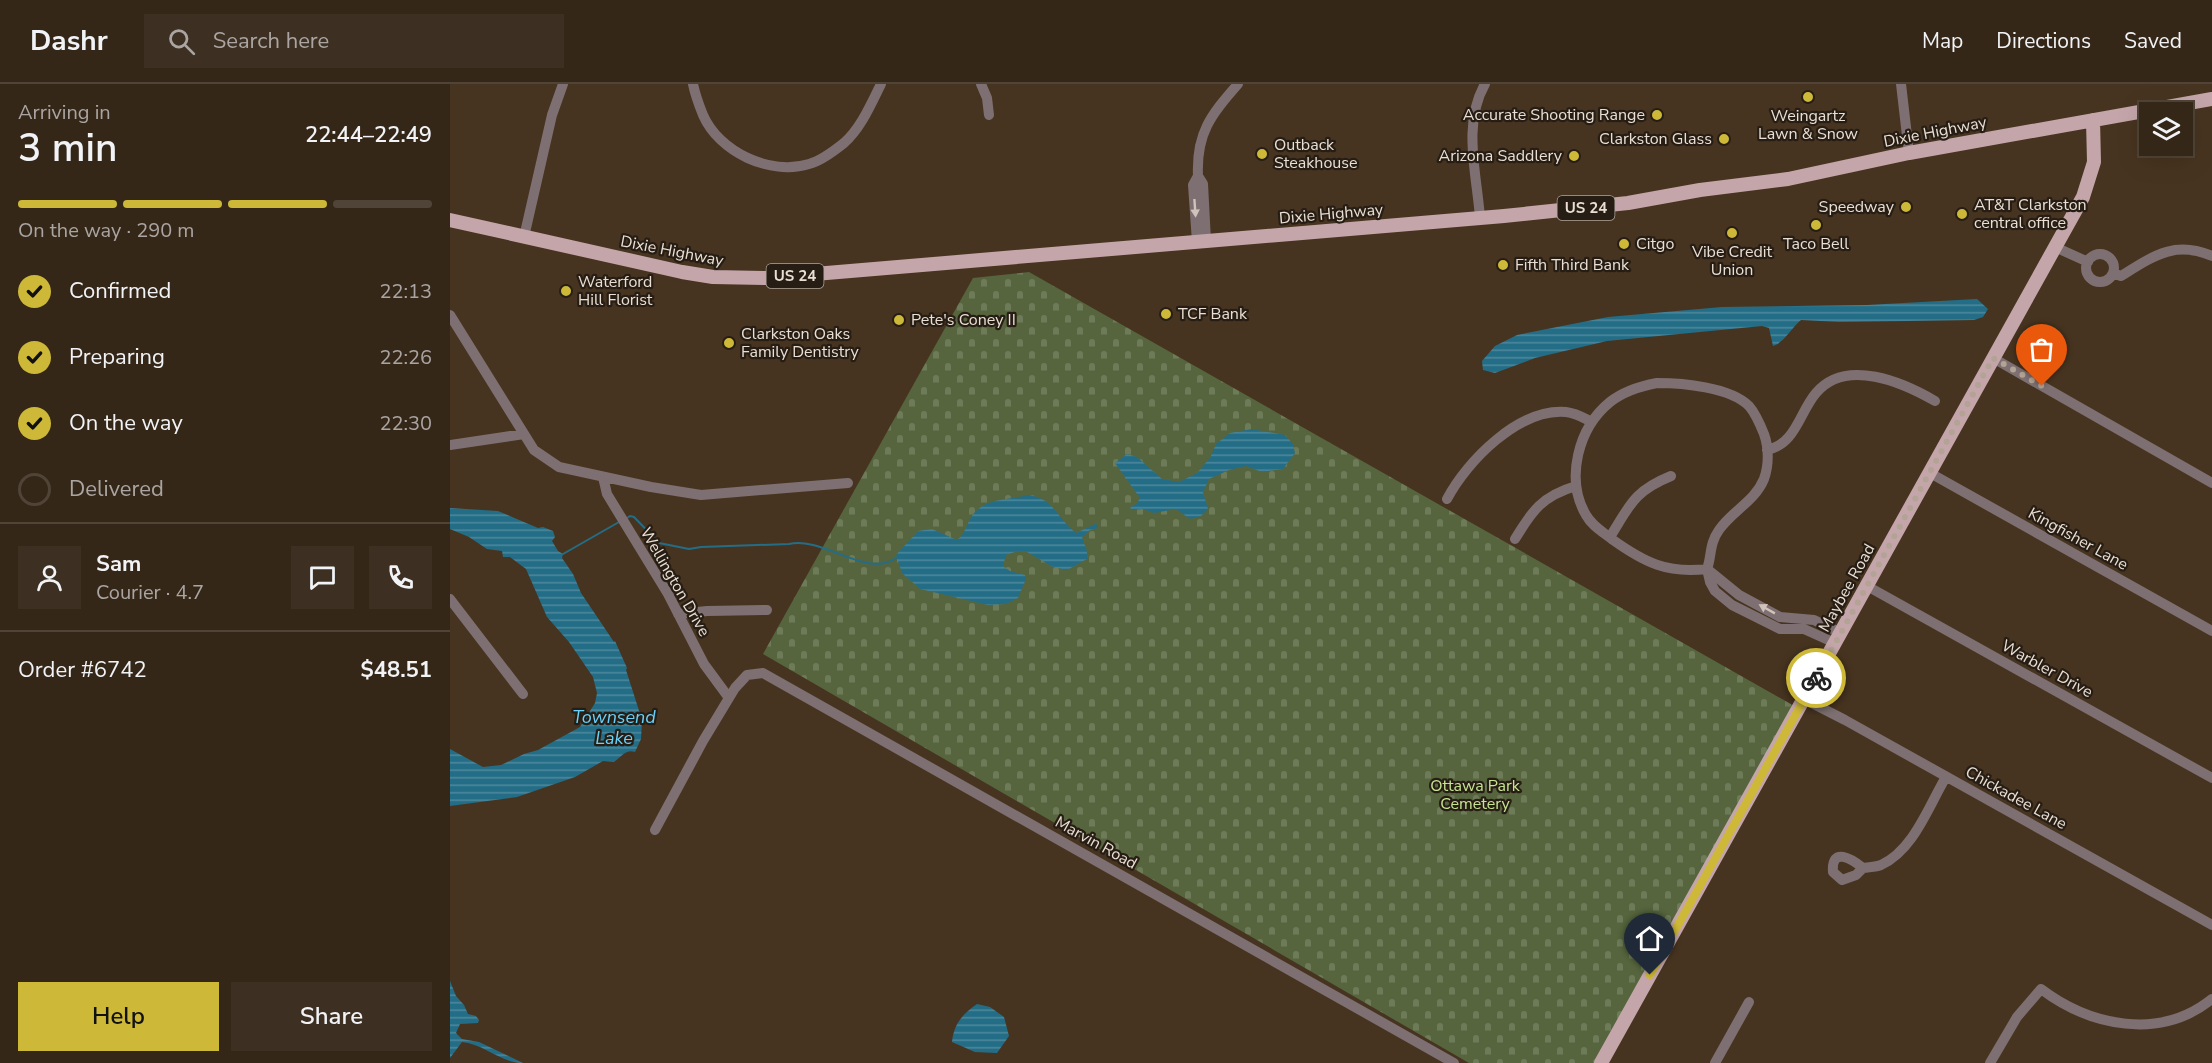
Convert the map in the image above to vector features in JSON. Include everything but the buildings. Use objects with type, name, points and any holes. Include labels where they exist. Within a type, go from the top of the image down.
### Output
[{"type":"main road","name":"Dixie Highway","points":[[450,220],[682,272],[742,279],[1202,242],[1628,203],[1788,178],[1909,153],[2212,99]]},
{"type":"main road","name":"Maybee Road","points":[[1601,1063],[2088,186],[2094,162],[2093,120]]},
{"type":"street","points":[[524,237],[552,115],[563,84]]},
{"type":"street","points":[[693,84],[704,117],[718,137],[735,151],[756,161],[789,167],[809,164],[846,141],[860,124],[881,84]]},
{"type":"street","points":[[981,84],[987,99],[989,116]]},
{"type":"street","points":[[1202,242],[1203,184],[1198,176],[1198,151],[1205,126],[1212,114],[1238,84]]},
{"type":"street","points":[[1480,218],[1473,120],[1476,99],[1485,84]]},
{"type":"street","points":[[1901,84],[1909,153]]},
{"type":"street","points":[[2055,248],[2088,262]]},
{"type":"street","points":[[2113,273],[2121,276],[2155,256],[2172,250],[2187,249],[2212,256]]},
{"type":"street","points":[[2096,255],[2106,255],[2113,263],[2113,273],[2105,281],[2095,280],[2088,273],[2088,262],[2096,255]]},
{"type":"street","points":[[450,315],[534,450],[559,466],[603,477],[701,495],[848,483]]},
{"type":"street","points":[[1993,358],[2212,483]]},
{"type":"street","points":[[1767,450],[1787,442],[1816,393],[1844,376],[1867,376],[1900,382],[1935,401]]},
{"type":"street","points":[[1804,624],[1779,629],[1732,605],[1715,591],[1710,582],[1707,569],[1712,541],[1718,531],[1751,499],[1763,481],[1767,467],[1767,450],[1759,421],[1749,406],[1741,400],[1717,391],[1657,382],[1629,391],[1610,402],[1592,422],[1581,446],[1576,486],[1586,515],[1592,523],[1632,554],[1663,568],[1707,569],[1739,595],[1780,617],[1804,624],[1838,638]]},
{"type":"street","points":[[1447,499],[1472,462],[1515,427],[1543,414],[1556,412],[1568,412],[1592,422]]},
{"type":"street","points":[[450,445],[524,434]]},
{"type":"street","name":"Kingfisher Lane","points":[[1930,473],[2212,631]]},
{"type":"street","points":[[1610,537],[1637,496],[1644,489],[1671,476]]},
{"type":"street","name":"Wellington Drive","points":[[603,477],[607,494],[678,614],[704,664],[729,698]]},
{"type":"street","points":[[1515,539],[1532,512],[1541,503],[1550,496],[1576,486]]},
{"type":"street","name":"Warbler Drive","points":[[1867,586],[2212,778]]},
{"type":"street","points":[[1732,605],[1739,595]]},
{"type":"street","points":[[450,599],[523,694]]},
{"type":"street","points":[[678,614],[767,610]]},
{"type":"street","name":"Marvin Road","points":[[729,698],[747,675],[763,673],[771,677],[1454,1063]]},
{"type":"street","points":[[655,830],[694,756],[729,698]]},
{"type":"street","name":"Chickadee Lane","points":[[1804,699],[2212,925]]},
{"type":"street","points":[[1863,868],[1880,866],[1902,848],[1946,777]]},
{"type":"street","points":[[1990,1063],[2017,1017],[2041,989],[2074,1010],[2102,1020],[2132,1025],[2157,1024],[2177,1019],[2193,1012],[2212,999]]},
{"type":"street","points":[[1715,1063],[1749,1002]]},
{"type":"green space","name":"Ottawa Park Cemetery","points":[[1029,272],[1796,707],[1597,1063],[1469,1063],[763,654],[973,278]]},
{"type":"water","points":[[1977,299],[1988,309],[1983,317],[1974,320],[1840,322],[1801,320],[1781,342],[1773,346],[1769,328],[1762,326],[1607,341],[1535,358],[1495,373],[1483,370],[1482,361],[1495,346],[1517,335],[1608,317],[1722,307],[1867,305]]},
{"type":"water","points":[[1252,429],[1285,435],[1293,444],[1295,453],[1283,469],[1262,472],[1246,466],[1229,470],[1209,479],[1203,492],[1208,509],[1201,516],[1190,519],[1176,509],[1154,513],[1130,508],[1140,498],[1115,463],[1127,454],[1137,457],[1162,479],[1179,482],[1197,473],[1210,458],[1216,444],[1230,433]]},
{"type":"water","points":[[1027,495],[1049,504],[1076,533],[1095,524],[1098,525],[1098,528],[1090,530],[1082,537],[1087,559],[1067,570],[1053,567],[1027,552],[1018,551],[1006,555],[1003,566],[1010,571],[1025,575],[1026,579],[1018,598],[1006,604],[988,605],[920,589],[902,573],[896,555],[918,531],[932,529],[957,540],[963,534],[973,514],[981,507]]},
{"type":"water","name":"Townsend Lake","points":[[450,508],[498,511],[538,528],[543,527],[553,531],[555,537],[552,541],[558,551],[563,554],[562,558],[573,574],[581,593],[615,641],[627,668],[642,720],[641,739],[635,752],[626,753],[614,762],[603,761],[575,777],[517,797],[450,806],[450,749],[483,767],[501,765],[538,750],[580,727],[595,703],[597,693],[593,677],[569,642],[547,617],[526,569],[510,557],[503,557],[502,551],[487,549],[469,537],[450,529]]},
{"type":"water","points":[[450,981],[456,996],[468,1014],[476,1016],[479,1020],[478,1023],[460,1024],[456,1033],[462,1039],[479,1042],[523,1063],[507,1060],[478,1046],[462,1042],[450,1058]]},
{"type":"water","points":[[977,1004],[990,1007],[1004,1017],[1009,1036],[997,1053],[975,1052],[952,1042],[960,1020]]},
{"type":"waterway","points":[[627,518],[634,517],[659,543],[689,549],[802,543],[872,564],[884,563],[896,558]]},
{"type":"waterway","points":[[563,554],[619,522]]},
{"type":"way so far","points":[[1816,678],[1993,358],[2042,386]]},
{"type":"place","name":"Weingartz Lawn & Snow","points":[[1808,97]]},
{"type":"place","name":"Accurate Shooting Range","points":[[1657,115]]},
{"type":"place","name":"Clarkston Glass","points":[[1724,139]]},
{"type":"place","name":"Outback Steakhouse","points":[[1262,154]]},
{"type":"place","name":"Arizona Saddlery","points":[[1574,156]]},
{"type":"place","name":"Speedway","points":[[1906,207]]},
{"type":"place","name":"AT&T Clarkston central office","points":[[1962,214]]},
{"type":"place","name":"Taco Bell","points":[[1816,225]]},
{"type":"place","name":"Vibe Credit Union","points":[[1732,233]]},
{"type":"place","name":"Citgo","points":[[1624,244]]},
{"type":"place","name":"Fifth Third Bank","points":[[1503,265]]},
{"type":"place","name":"Waterford Hill Florist","points":[[566,291]]},
{"type":"place","name":"TCF Bank","points":[[1166,314]]},
{"type":"place","name":"Pete's Coney II","points":[[899,320]]},
{"type":"place","name":"Clarkston Oaks Family Dentistry","points":[[729,343]]},
{"type":"route","points":[[1650,975],[1816,678]]}]
